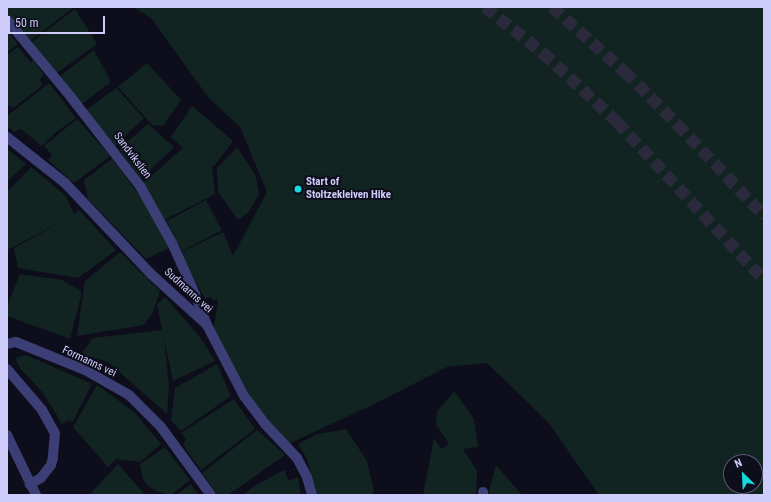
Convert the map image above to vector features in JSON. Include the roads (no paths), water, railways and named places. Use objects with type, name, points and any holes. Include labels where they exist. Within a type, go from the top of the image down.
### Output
[{"type":"street","name":"Sandvikslien","points":[[7,20],[70,96],[140,186],[179,259],[207,325]]},
{"type":"street","name":"Sudmanns vei","points":[[7,137],[65,183],[151,274],[207,325],[244,396],[260,418],[297,458],[307,477],[312,495]]},
{"type":"street","name":"Formanns vei","points":[[7,344],[16,342],[97,376],[129,395],[154,419],[212,495]]},
{"type":"street","points":[[7,369],[42,410],[55,433],[51,465],[41,478],[30,484]]},
{"type":"street","points":[[7,435],[36,495]]},
{"type":"tunnel","points":[[485,7],[543,53],[617,122],[764,280]]},
{"type":"tunnel","points":[[552,7],[625,72],[677,124],[764,216]]},
{"type":"place","name":"Start of Stoltzekleiven Hike","points":[[298,189]]}]
